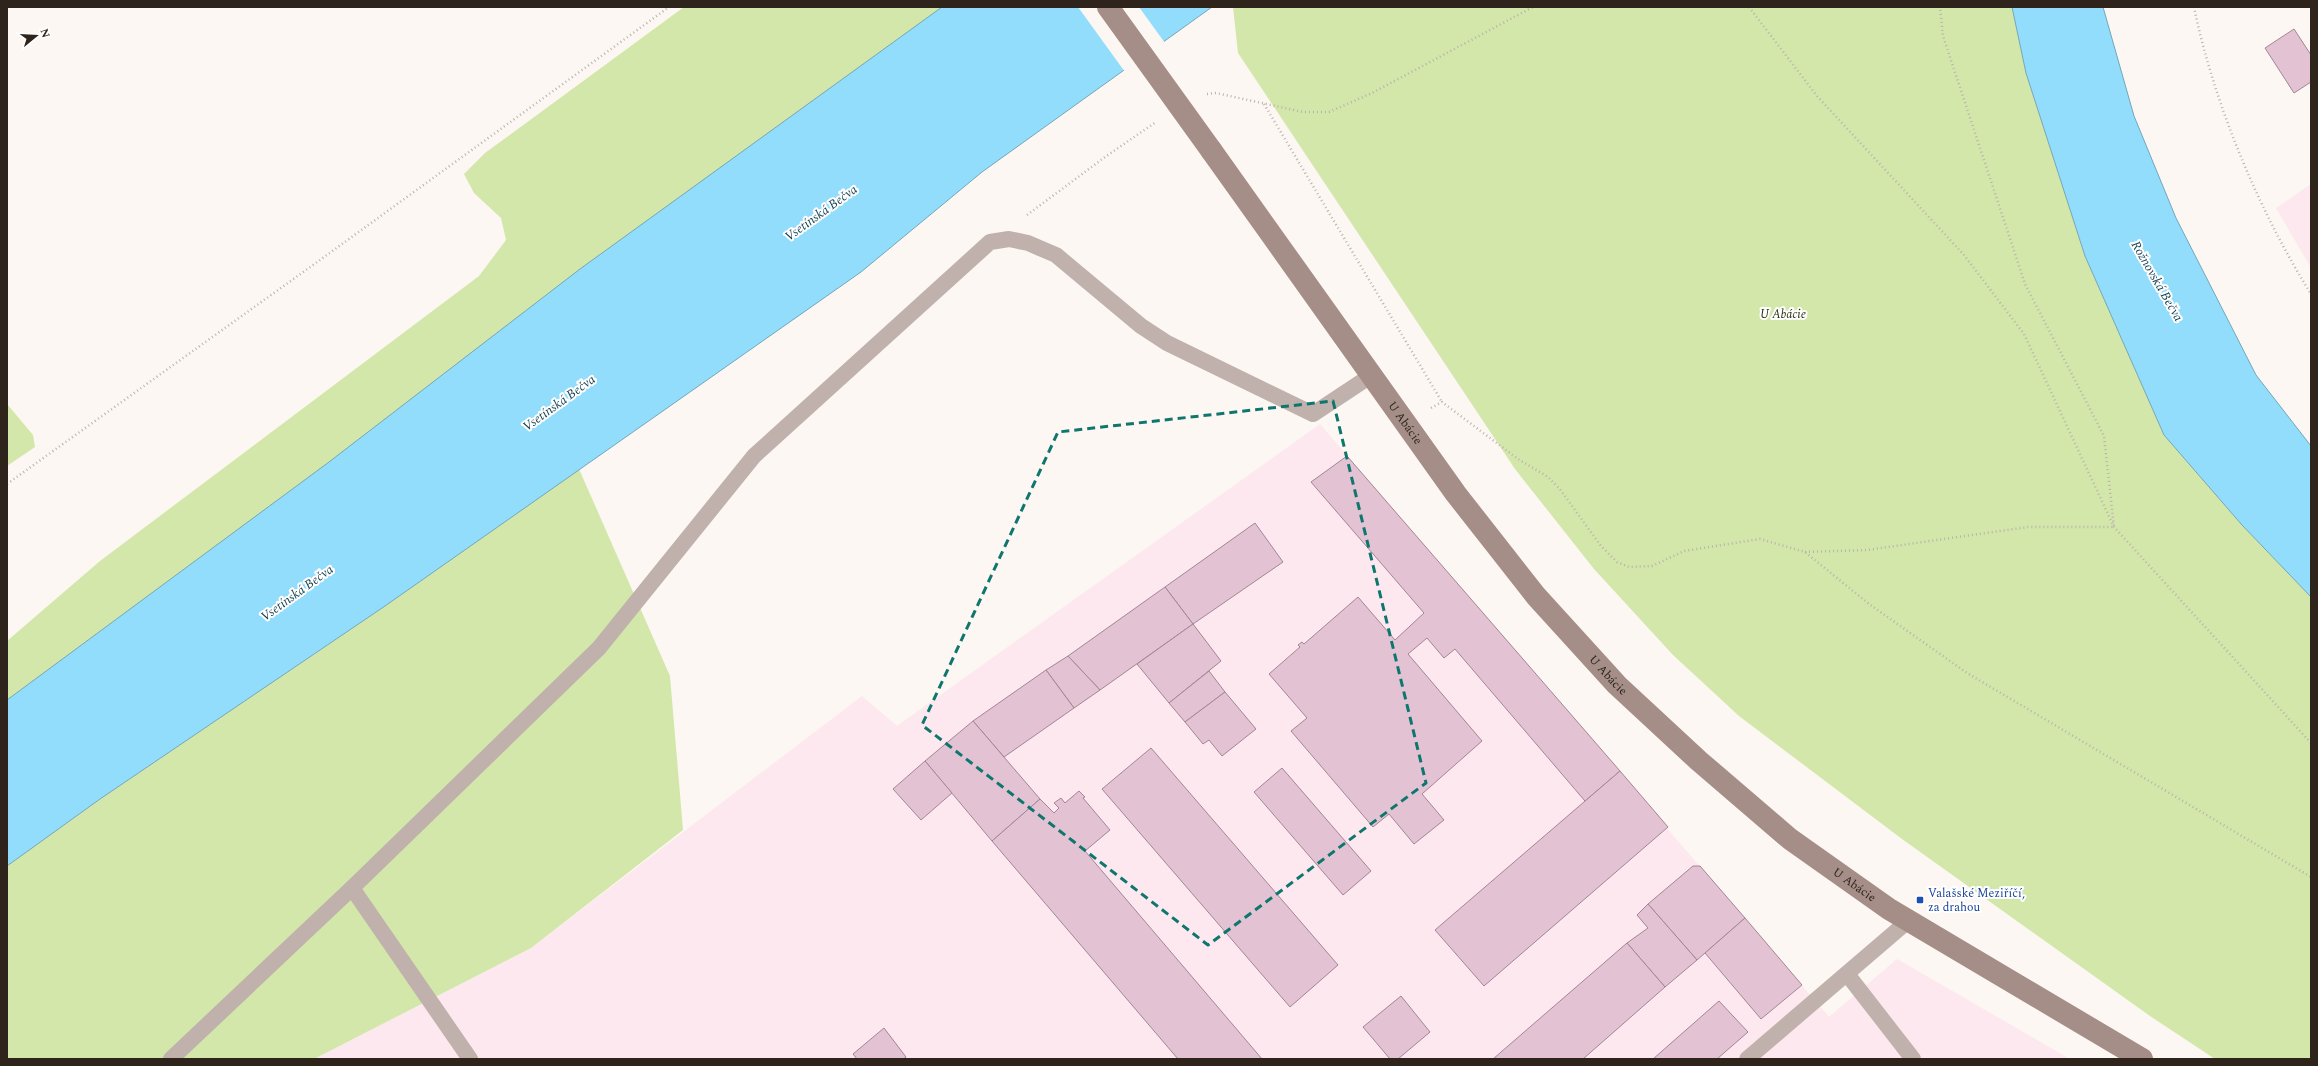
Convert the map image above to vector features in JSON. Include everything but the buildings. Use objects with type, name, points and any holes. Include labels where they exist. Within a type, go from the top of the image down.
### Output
[{"type":"main road","name":"U Abácie","points":[[1108,7],[1456,494],[1536,596],[1617,685],[1699,761],[1790,839],[1908,921],[2142,1059]]},
{"type":"lane","points":[[171,1059],[352,888],[599,648],[754,456],[990,242],[1010,239],[1016,240],[1040,247],[1056,255],[1141,326],[1167,343],[1313,414],[1372,375]]},
{"type":"lane","points":[[352,888],[470,1059]]},
{"type":"lane","points":[[1747,1059],[1908,921]]},
{"type":"lane","points":[[1847,974],[1913,1059]]},
{"type":"path","points":[[7,484],[320,260],[669,7]]},
{"type":"path","points":[[1202,94],[1216,93],[1303,112],[1329,112],[1372,93],[1533,7]]},
{"type":"path","points":[[1749,7],[1817,96],[1964,255],[2024,334],[2114,527],[2311,743]]},
{"type":"path","points":[[1940,7],[1943,36],[2025,284],[2104,436],[2114,527]]},
{"type":"path","points":[[2194,7],[2214,82],[2258,197],[2273,229],[2311,294]]},
{"type":"path","points":[[1264,104],[1442,402],[1518,459],[1548,477],[1559,488],[1601,546],[1617,562],[1629,567],[1652,566],[1684,551],[1760,539],[1805,552],[1868,550],[2028,527],[2114,527]]},
{"type":"path","points":[[990,242],[1105,157],[1160,120]]},
{"type":"path","points":[[1403,420],[1442,402]]},
{"type":"path","points":[[1805,552],[1869,604],[1966,673],[2311,877]]},
{"type":"highlighted area","points":[[1333,401],[1426,783],[1208,945],[922,725],[1058,432]]},
{"type":"shaded area","points":[[2311,184],[2311,268],[2276,208]]},
{"type":"shaded area","points":[[1320,424],[1829,1017],[1897,959],[2070,1059],[314,1059],[531,948],[862,696],[897,726]]},
{"type":"green space","points":[[684,7],[949,7],[7,700],[7,641],[100,561],[479,276],[506,240],[501,218],[474,193],[464,174],[485,153]]},
{"type":"green space","name":"U Abácie","points":[[1233,7],[2012,7],[2026,73],[2085,256],[2164,435],[2242,525],[2311,597],[2311,1059],[2215,1059],[2150,1016],[1902,839],[1739,716],[1673,655],[1594,569],[1515,469],[1238,53]]},
{"type":"green space","points":[[7,404],[33,435],[35,447],[7,466]]},
{"type":"green space","points":[[579,469],[670,676],[683,830],[531,948],[314,1059],[7,1059],[7,866],[100,799],[385,606]]},
{"type":"water","name":"Vsetínská Bečva","points":[[942,7],[1212,7],[982,172],[861,272],[385,606],[100,799],[7,866],[7,700],[329,462],[580,269]]},
{"type":"water","name":"Rožnovská Bečva","points":[[2012,7],[2103,7],[2134,116],[2176,218],[2256,375],[2311,446],[2311,597],[2242,525],[2164,435],[2085,256],[2026,73]]},
{"type":"pier","points":[[1078,7],[1139,7],[1165,43],[1125,72]]},
{"type":"place","name":"Valašské Meziříčí, za drahou","points":[[1920,900]]}]
